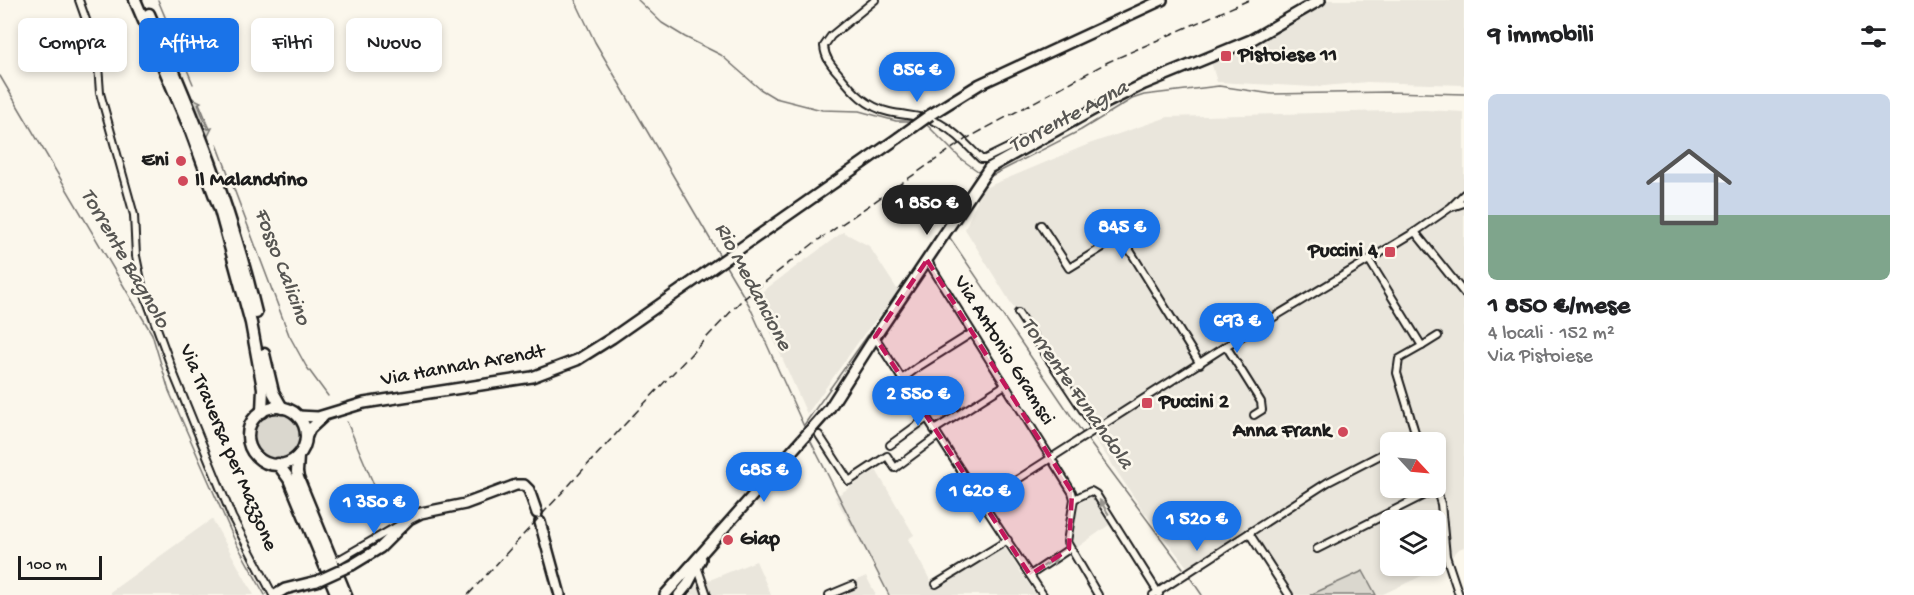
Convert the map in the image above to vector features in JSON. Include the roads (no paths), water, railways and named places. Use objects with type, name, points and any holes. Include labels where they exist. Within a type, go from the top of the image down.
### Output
[{"type":"main road","points":[[135,0],[193,137],[226,231],[254,340],[263,388],[262,412]]},
{"type":"main road","points":[[143,0],[195,122],[223,195],[246,270],[272,388],[282,408]]},
{"type":"main road","points":[[270,408],[282,408],[298,416],[304,426],[306,438],[298,456],[291,461],[278,464],[262,460],[256,455],[250,444],[250,428],[262,412],[270,408]]},
{"type":"main road","points":[[298,456],[298,478],[346,595]]},
{"type":"main road","points":[[278,464],[290,479],[337,595]]},
{"type":"street","name":"Via Traversa per Mazzone","points":[[79,0],[97,51],[100,93],[134,215],[136,255],[143,290],[175,377],[232,517],[274,595],[285,589],[317,581],[351,565],[380,548],[409,519]]},
{"type":"street","points":[[875,0],[831,36],[824,46],[826,59],[859,97],[890,112],[918,115],[941,124],[958,136],[981,159],[1047,129],[1054,133]]},
{"type":"street","name":"Via Hannah Arendt","points":[[298,416],[325,415],[364,402],[532,377],[563,367],[602,345],[930,115],[980,84],[1162,0]]},
{"type":"street","points":[[679,595],[684,580],[704,551],[805,438],[816,432],[875,337],[987,171],[1100,106],[1144,84],[1251,40],[1320,0]]},
{"type":"street","points":[[990,500],[1226,346],[1415,232],[1451,207],[1464,194]]},
{"type":"street","points":[[1451,207],[1464,203]]},
{"type":"street","points":[[1041,225],[1069,268],[1121,236],[1200,364]]},
{"type":"street","points":[[1415,232],[1464,293]]},
{"type":"street","name":"Via Antonio Gramsci","points":[[927,260],[1070,489],[1074,500]]},
{"type":"street","points":[[1369,260],[1422,346]]},
{"type":"street","points":[[1018,313],[1095,431]]},
{"type":"street","points":[[902,380],[918,367],[972,333]]},
{"type":"street","points":[[1415,432],[1397,373],[1399,359],[1438,336]]},
{"type":"street","points":[[875,337],[1043,595]]},
{"type":"street","points":[[1226,346],[1261,402],[1262,410],[1254,415]]},
{"type":"street","points":[[934,430],[1005,385]]},
{"type":"street","points":[[306,438],[310,429],[325,415]]},
{"type":"street","points":[[890,445],[927,418]]},
{"type":"street","points":[[816,432],[849,481],[887,456],[895,468],[938,436]]},
{"type":"street","points":[[1098,595],[1069,549],[1066,540],[1074,500],[1091,491],[1096,494],[1157,594],[1328,482],[1380,455]]},
{"type":"street","name":"Via Traversa per Mazzone","points":[[340,559],[422,513],[465,504],[516,485],[524,485],[529,490],[538,517],[560,595]]},
{"type":"street","points":[[982,503],[983,496],[990,500]]},
{"type":"street","points":[[1317,549],[1416,498]]},
{"type":"street","points":[[1439,498],[1446,556],[1459,595]]},
{"type":"street","points":[[990,500],[991,511],[999,528]]},
{"type":"street","points":[[1249,533],[1289,595]]},
{"type":"street","points":[[936,584],[1008,540]]},
{"type":"street","points":[[1030,575],[1069,549]]},
{"type":"street","points":[[665,595],[697,566],[704,551]]},
{"type":"street","points":[[697,566],[707,594]]},
{"type":"street","points":[[684,580],[696,582],[707,594]]},
{"type":"street","points":[[829,595],[853,585]]},
{"type":"waterway","name":"Fosso Calicino","points":[[158,0],[193,84]]},
{"type":"waterway","name":"Rio Medancione","points":[[575,0],[595,42],[720,256]]},
{"type":"waterway","name":"Torrente Agna","points":[[638,0],[662,23],[721,55],[760,89],[775,98],[822,110],[859,111],[896,121],[915,121]]},
{"type":"waterway","name":"Torrente Bagnolo","points":[[0,76],[152,334],[169,391],[235,541],[265,595]]},
{"type":"waterway","name":"Torrente Agna","points":[[989,177],[1081,130],[1132,99],[1144,95],[1219,86],[1272,94],[1389,92],[1464,94]]},
{"type":"waterway","name":"Fosso Calicino","points":[[199,103],[210,129]]},
{"type":"waterway","name":"Torrente Agna","points":[[926,124],[961,159],[982,174]]},
{"type":"waterway","name":"Fosso Calicino","points":[[217,144],[289,335],[306,366],[328,396]]},
{"type":"waterway","name":"Torrente Funandola","points":[[948,235],[1084,435]]},
{"type":"waterway","name":"Torrente Funandola","points":[[900,291],[938,236]]},
{"type":"waterway","name":"Rio Medancione","points":[[724,263],[749,305],[806,431]]},
{"type":"waterway","points":[[804,425],[868,335]]},
{"type":"waterway","name":"Fosso Calicino","points":[[347,422],[383,506]]},
{"type":"waterway","name":"Rio Medancione","points":[[809,438],[889,595]]},
{"type":"waterway","name":"Torrente Funandola","points":[[1087,439],[1183,568]]},
{"type":"waterway","name":"Torrente Funandola","points":[[1189,576],[1202,595]]},
{"type":"railway","points":[[468,595],[741,301],[814,243],[966,139],[1108,62],[1249,0]]},
{"type":"place","name":"Pistoiese 11","points":[[1226,56]]},
{"type":"place","name":"Eni","points":[[181,161]]},
{"type":"place","name":"Il Malandrino","points":[[183,181]]},
{"type":"place","name":"Puccini 4","points":[[1390,252]]},
{"type":"place","name":"Puccini 2","points":[[1147,403]]},
{"type":"place","name":"Anna Frank","points":[[1343,432]]},
{"type":"place","name":"Giap","points":[[728,540]]}]
